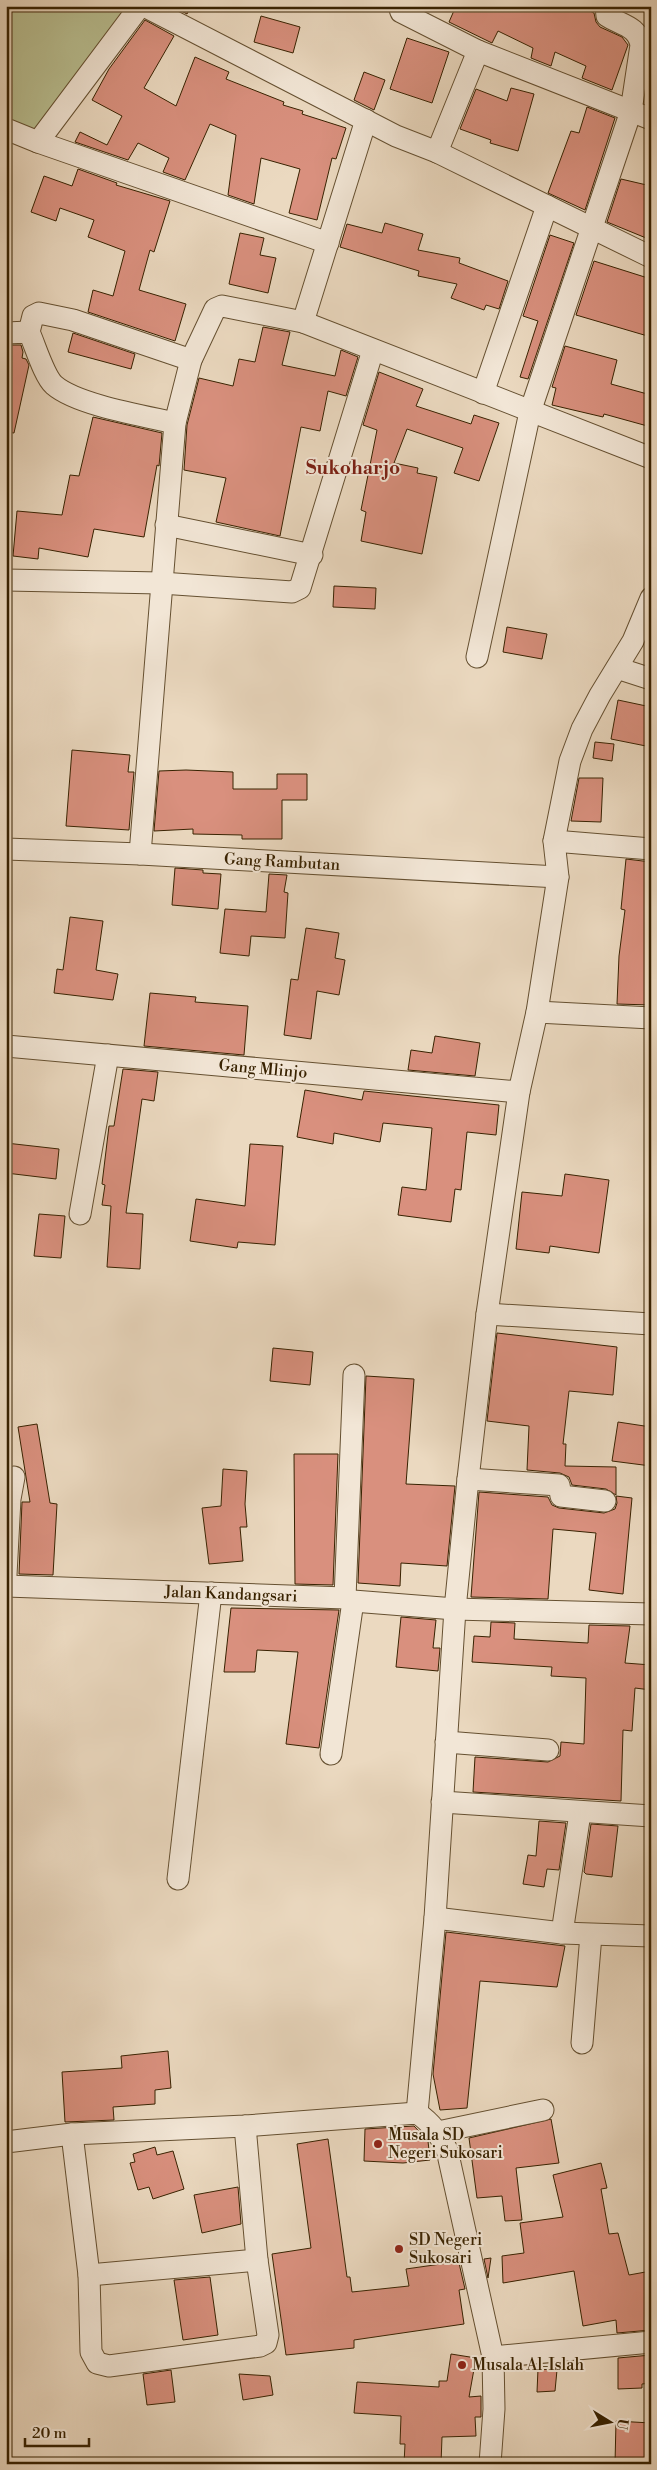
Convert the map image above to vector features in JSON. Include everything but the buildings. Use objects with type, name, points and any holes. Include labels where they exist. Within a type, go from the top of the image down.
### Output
[{"type":"street","points":[[38,142],[140,6]]},
{"type":"street","points":[[144,6],[396,136],[437,152],[651,257]]},
{"type":"street","points":[[476,657],[530,412],[631,111],[641,45],[640,36],[634,30],[607,16],[606,6]]},
{"type":"street","points":[[397,8],[478,51],[651,119]]},
{"type":"street","points":[[437,152],[478,51]]},
{"type":"street","points":[[303,322],[366,120]]},
{"type":"street","points":[[6,129],[38,142],[328,243]]},
{"type":"street","points":[[483,393],[547,206]]},
{"type":"street","points":[[140,854],[161,583],[176,423],[191,360],[215,309],[222,306],[303,322],[651,458]]},
{"type":"street","points":[[176,423],[118,411],[76,396],[53,384],[29,332],[34,316],[39,313],[73,320],[191,360]]},
{"type":"street","points":[[6,333],[29,332]]},
{"type":"street","points":[[6,580],[161,583],[292,592],[300,588],[312,555],[373,350]]},
{"type":"street","points":[[166,525],[312,555]]},
{"type":"street","points":[[417,2113],[435,1918],[455,1610],[468,1479],[487,1314],[519,1092],[537,1012],[558,877],[554,841],[570,761],[582,729],[633,642],[651,598]]},
{"type":"street","points":[[617,668],[651,679]]},
{"type":"street","points":[[554,841],[651,849]]},
{"type":"street","name":"Gang Rambutan","points":[[6,849],[140,854],[558,877]]},
{"type":"street","points":[[537,1012],[651,1018]]},
{"type":"street","name":"Gang Mlinjo","points":[[6,1046],[519,1092]]},
{"type":"street","points":[[80,1214],[108,1055]]},
{"type":"street","points":[[487,1314],[651,1324]]},
{"type":"street","points":[[331,1754],[349,1600],[354,1375]]},
{"type":"street","points":[[6,1575],[10,1499],[14,1477]]},
{"type":"street","points":[[468,1479],[559,1485],[561,1496],[605,1501]]},
{"type":"street","name":"Jalan Kandangsari","points":[[6,1586],[349,1600],[455,1610],[651,1614]]},
{"type":"street","points":[[178,1879],[211,1593]]},
{"type":"street","points":[[446,1742],[548,1750]]},
{"type":"street","points":[[442,1802],[651,1816]]},
{"type":"street","points":[[562,1933],[580,1812]]},
{"type":"street","points":[[435,1918],[562,1933],[651,1936]]},
{"type":"street","points":[[582,2043],[591,1935]]},
{"type":"street","points":[[438,2132],[543,2110]]},
{"type":"street","points":[[6,2142],[72,2134],[245,2126],[417,2113],[438,2132],[447,2150],[493,2357],[494,2409],[490,2464]]},
{"type":"street","points":[[72,2134],[89,2275],[91,2352],[98,2362],[109,2366],[260,2346],[266,2342],[268,2335],[257,2260],[245,2126]]},
{"type":"street","points":[[89,2275],[257,2260]]},
{"type":"street","points":[[493,2357],[651,2342]]},
{"type":"green space","points":[[6,6],[128,6],[35,133],[6,121]]},
{"type":"place","name":"Musala SD Negeri Sukosari","points":[[378,2144]]},
{"type":"place","name":"SD Negeri Sukosari","points":[[399,2249]]},
{"type":"place","name":"Musala Al-Islah","points":[[462,2365]]},
{"type":"district","name":"Sukoharjo","points":[[353,468]]}]
